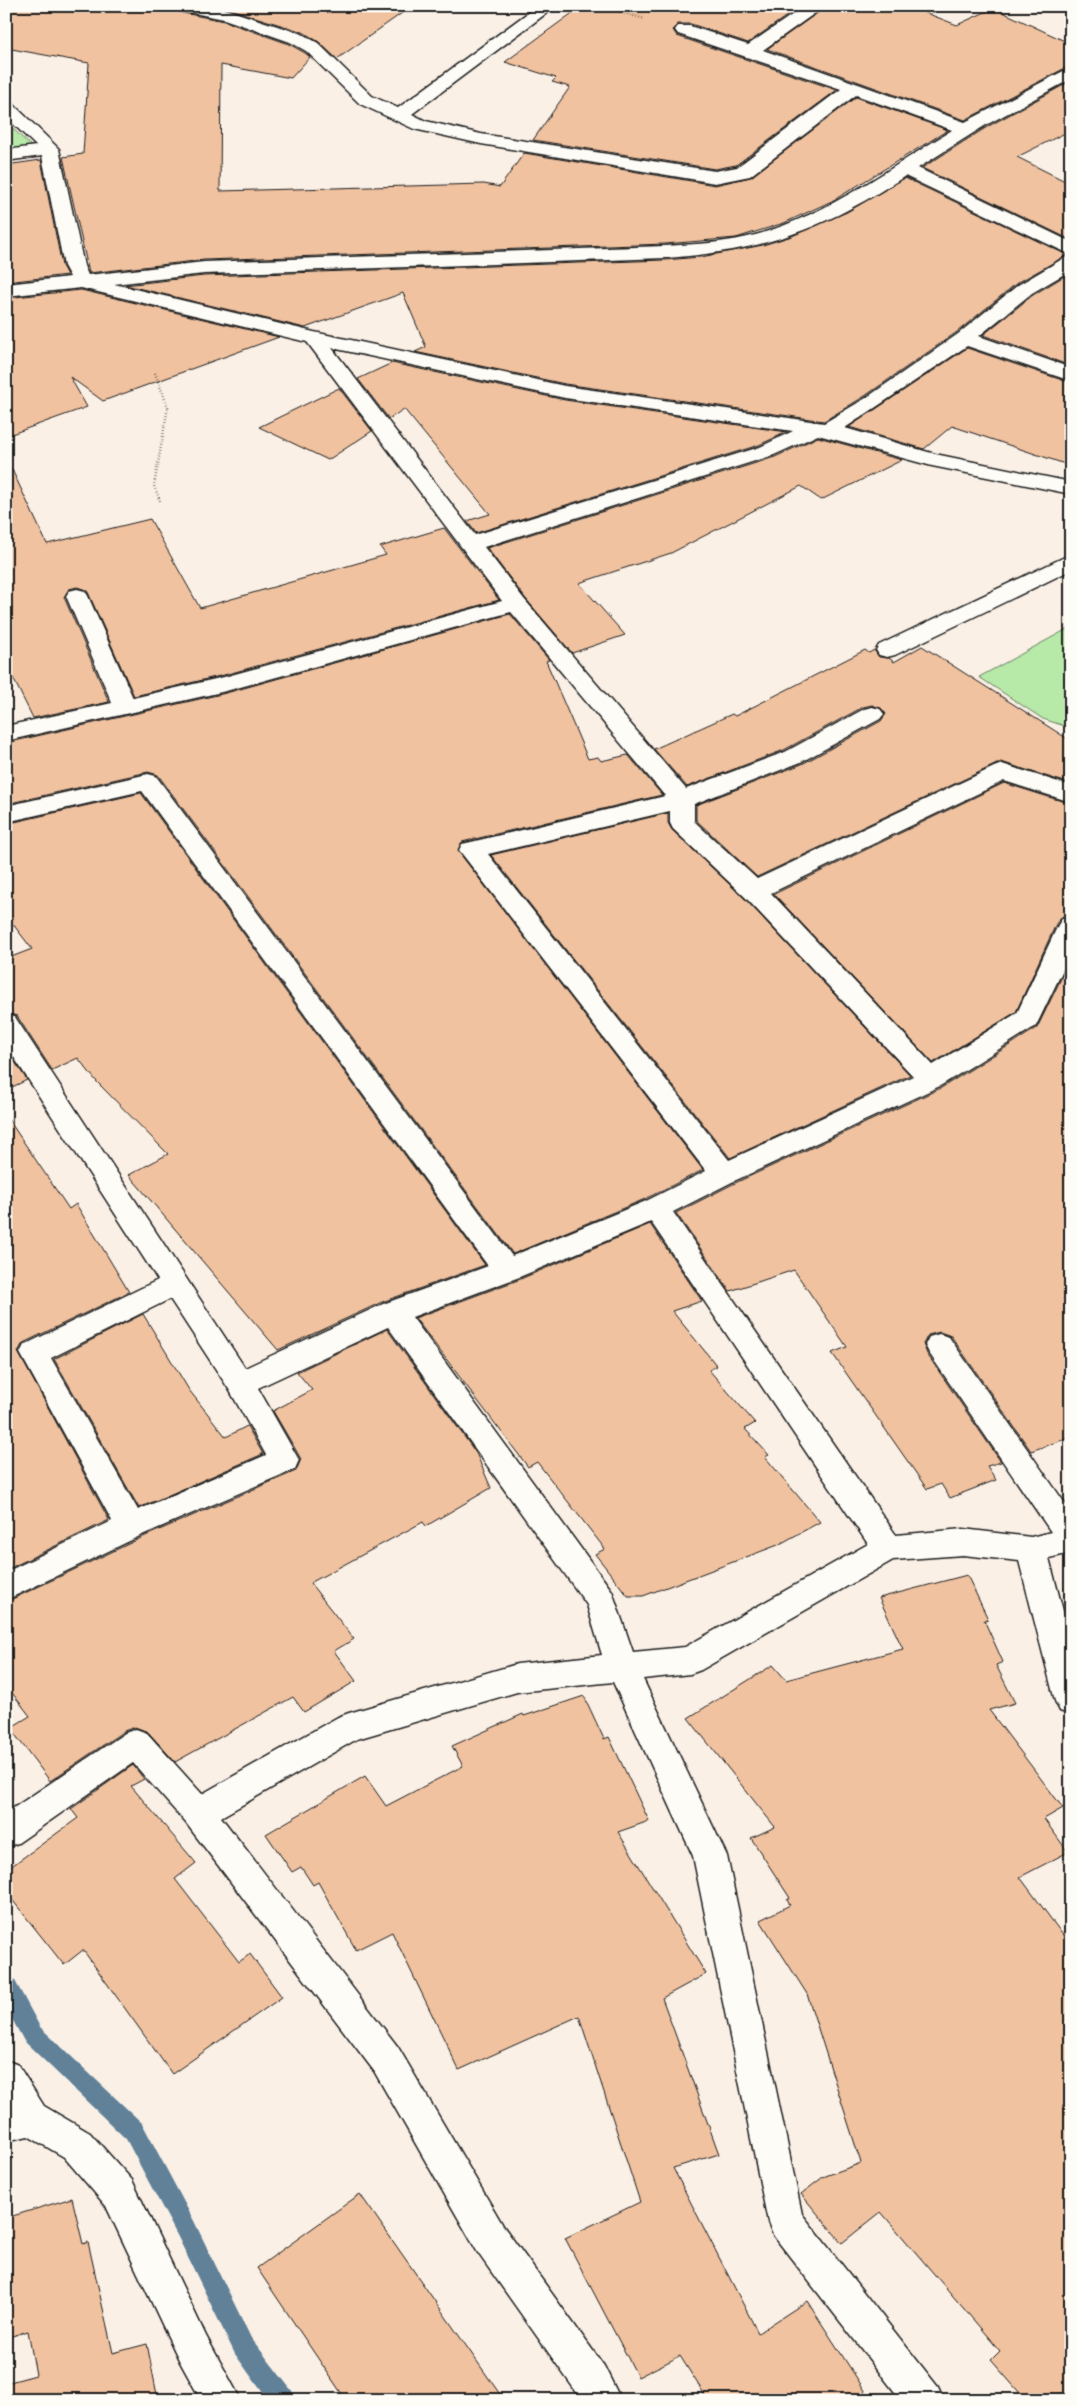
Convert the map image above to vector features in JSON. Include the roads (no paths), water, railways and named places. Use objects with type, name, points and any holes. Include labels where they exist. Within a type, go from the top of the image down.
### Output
[{"type":"street","points":[[184,6],[228,15],[296,38],[312,47],[366,100],[420,125],[467,137],[714,177],[743,172],[854,88]]},
{"type":"street","points":[[398,116],[548,6]]},
{"type":"street","points":[[750,51],[817,6]]},
{"type":"street","points":[[684,30],[750,51],[966,129]]},
{"type":"street","points":[[6,290],[233,266],[596,255],[710,249],[764,238],[814,219],[854,199],[905,169],[966,129],[1071,72]]},
{"type":"street","points":[[6,107],[50,149],[74,266],[82,282],[314,338],[565,392],[822,429],[932,460],[1071,488]]},
{"type":"street","points":[[6,156],[50,149]]},
{"type":"street","points":[[905,169],[1071,250]]},
{"type":"street","points":[[470,544],[768,451],[822,429],[873,402],[965,338],[1025,289],[1071,262]]},
{"type":"street","points":[[1048,276],[1071,283]]},
{"type":"street","points":[[314,338],[516,604],[682,800],[682,824],[754,891],[930,1078]]},
{"type":"street","points":[[965,338],[1071,375]]},
{"type":"street","points":[[886,650],[1071,561]]},
{"type":"street","points":[[77,596],[126,708]]},
{"type":"street","points":[[6,734],[226,684],[516,604]]},
{"type":"street","points":[[724,1174],[470,850],[682,800],[793,757],[872,714]]},
{"type":"street","points":[[754,891],[1002,772],[1071,794]]},
{"type":"street","points":[[6,814],[148,782],[507,1270]]},
{"type":"street","points":[[240,1383],[393,1312],[507,1270],[656,1208],[724,1174],[930,1078],[1026,1019],[1071,926]]},
{"type":"street","points":[[6,1024],[240,1383],[284,1460],[131,1526],[6,1587]]},
{"type":"street","points":[[656,1208],[888,1548]]},
{"type":"street","points":[[131,1526],[34,1353],[175,1284]]},
{"type":"street","points":[[393,1312],[601,1600],[621,1666],[710,1856],[786,2222],[925,2400]]},
{"type":"street","points":[[198,1813],[349,1727],[518,1678],[690,1660],[888,1548],[963,1542],[1031,1550],[1071,1539],[939,1345]]},
{"type":"street","points":[[1031,1550],[1071,1701]]},
{"type":"street","points":[[6,1832],[136,1743],[198,1813],[386,2059],[491,2240],[591,2379],[602,2400]]},
{"type":"street","points":[[6,2077],[19,2121],[77,2145],[120,2193],[193,2349],[222,2400]]},
{"type":"waterway","points":[[6,1986],[32,2034],[134,2131],[186,2229],[243,2346],[283,2400]]}]
